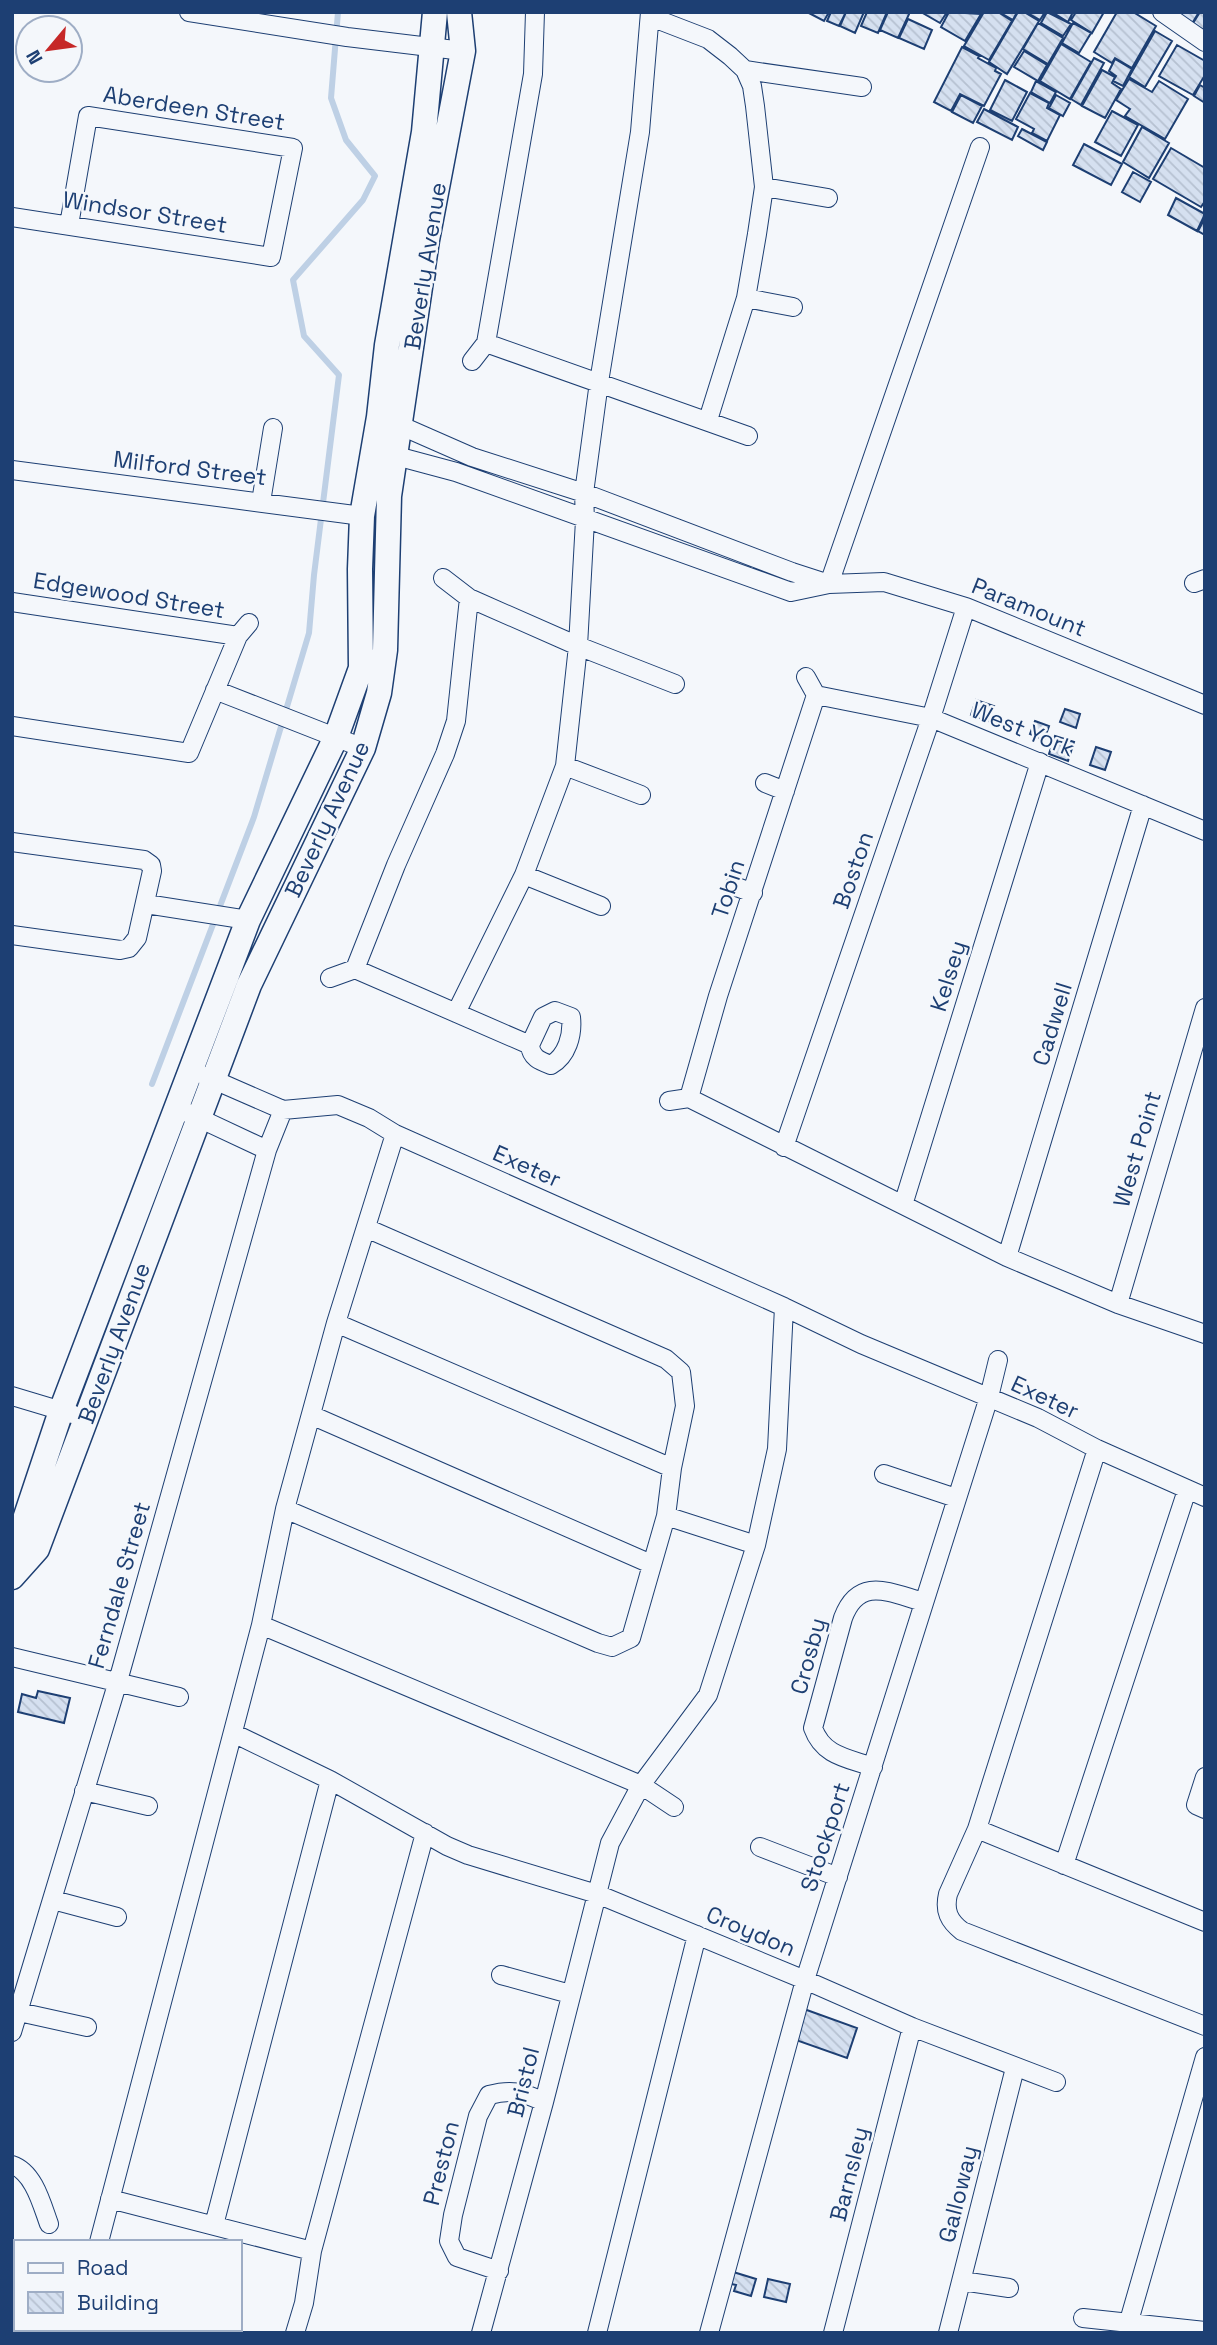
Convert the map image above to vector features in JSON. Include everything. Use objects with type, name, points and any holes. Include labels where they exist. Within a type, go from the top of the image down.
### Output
[{"type":"street","points":[[189,12],[347,37],[463,51]]},
{"type":"street","name":"Beverly Avenue","points":[[389,421],[387,345],[424,132],[435,12]]},
{"type":"street","name":"Beverly Avenue","points":[[202,1075],[239,918],[336,737],[361,668],[362,516],[384,452],[427,240],[463,51],[459,12]]},
{"type":"street","points":[[472,361],[486,343],[533,74],[535,12]]},
{"type":"street","points":[[1162,12],[1205,42]]},
{"type":"street","points":[[456,1013],[524,875],[565,766],[578,646],[584,493],[599,382],[640,132],[651,15],[708,38],[745,70],[752,86],[755,106],[764,187],[746,298],[708,420]]},
{"type":"street","points":[[745,70],[862,87]]},
{"type":"street","name":"Aberdeen Street","points":[[69,225],[88,116],[293,148],[271,257]]},
{"type":"street","points":[[829,584],[980,147]]},
{"type":"street","points":[[764,187],[828,198]]},
{"type":"street","name":"Windsor Street","points":[[12,217],[271,257]]},
{"type":"street","points":[[746,298],[793,307]]},
{"type":"street","points":[[486,343],[748,436]]},
{"type":"street","points":[[389,421],[472,457],[584,493],[829,584]]},
{"type":"street","points":[[261,502],[274,428]]},
{"type":"street","points":[[384,452],[456,472],[791,593],[829,584]]},
{"type":"street","name":"Beverly Avenue","points":[[12,1577],[37,1549],[86,1418],[202,1075],[363,748],[379,693],[385,650],[389,496],[384,452]]},
{"type":"street","name":"Milford Street","points":[[12,470],[362,516]]},
{"type":"street","points":[[443,578],[469,598],[578,646],[675,684]]},
{"type":"street","name":"Paramount","points":[[829,584],[884,582],[966,607],[1205,705]]},
{"type":"street","points":[[355,969],[396,864],[445,754],[456,721],[469,598]]},
{"type":"street","name":"Edgewood Street","points":[[12,602],[243,630],[215,690]]},
{"type":"street","name":"Boston","points":[[784,1147],[931,718],[966,607]]},
{"type":"street","points":[[807,677],[816,695]]},
{"type":"street","points":[[12,726],[190,757],[215,690],[363,748]]},
{"type":"street","name":"West York","points":[[816,695],[931,718],[1205,831]]},
{"type":"street","name":"Tobin","points":[[688,1098],[718,996],[816,695]]},
{"type":"street","name":"Kelsey","points":[[903,1205],[1040,762]]},
{"type":"street","points":[[565,766],[641,795]]},
{"type":"street","points":[[765,783],[785,791]]},
{"type":"street","name":"Cadwell","points":[[1007,1257],[1143,805]]},
{"type":"street","points":[[12,842],[144,860],[151,865],[152,871],[137,938],[129,948],[120,950],[12,935]]},
{"type":"street","points":[[524,875],[601,906]]},
{"type":"street","points":[[734,886],[753,892]]},
{"type":"street","points":[[146,904],[239,918]]},
{"type":"street","points":[[330,978],[355,969],[530,1045]]},
{"type":"street","points":[[700,991],[718,996]]},
{"type":"street","name":"West Point","points":[[1118,1304],[1205,1008]]},
{"type":"street","points":[[202,1075],[283,1110]]},
{"type":"street","points":[[669,1101],[688,1098],[1007,1257],[1118,1304],[1205,1334]]},
{"type":"street","name":"Exeter","points":[[283,1110],[338,1105],[369,1118],[396,1134],[861,1344],[1038,1418],[1097,1449],[1205,1497]]},
{"type":"street","name":"Ferndale Street","points":[[12,2032],[118,1681],[267,1150],[283,1110]]},
{"type":"street","points":[[188,1113],[267,1150]]},
{"type":"street","name":"Beverly Avenue","points":[[12,1546],[24,1522],[61,1411],[188,1113]]},
{"type":"street","points":[[100,2240],[261,1625],[285,1508],[336,1323],[396,1134]]},
{"type":"street","points":[[285,1508],[598,1643],[612,1647],[631,1638],[666,1516],[672,1468],[685,1406],[681,1372],[666,1359],[366,1228]]},
{"type":"street","name":"Bristol","points":[[481,2333],[544,2102],[610,1843],[641,1785],[708,1695],[756,1545],[777,1449],[784,1307]]},
{"type":"street","points":[[336,1323],[672,1468]]},
{"type":"street","name":"Stockport","points":[[709,2333],[805,1980],[989,1397],[998,1360]]},
{"type":"street","points":[[12,1396],[86,1418]]},
{"type":"street","points":[[311,1415],[651,1564]]},
{"type":"street","points":[[1097,1449],[977,1829],[948,1894],[948,1917],[962,1931],[1205,2026]]},
{"type":"street","points":[[884,1474],[956,1498]]},
{"type":"street","points":[[1064,1865],[1186,1490]]},
{"type":"street","points":[[666,1516],[756,1545]]},
{"type":"street","name":"Crosby","points":[[873,1767],[829,1752],[818,1740],[813,1728],[843,1618],[848,1604],[856,1595],[872,1588],[925,1602]]},
{"type":"street","points":[[261,1625],[641,1785],[674,1807]]},
{"type":"street","points":[[12,1657],[179,1697]]},
{"type":"street","name":"Croydon","points":[[233,1733],[330,1780],[468,1855],[597,1894],[912,2027],[1056,2082]]},
{"type":"street","points":[[1205,1777],[1196,1805],[1205,1810]]},
{"type":"street","points":[[214,2225],[330,1780]]},
{"type":"street","points":[[84,1791],[148,1806]]},
{"type":"street","points":[[977,1829],[1205,1922]]},
{"type":"street","points":[[295,2333],[304,2303],[312,2251],[425,1833]]},
{"type":"street","points":[[760,1847],[838,1877]]},
{"type":"street","points":[[53,1900],[117,1917]]},
{"type":"street","points":[[597,2333],[696,1935]]},
{"type":"street","points":[[502,1975],[570,1994]]},
{"type":"street","points":[[19,2012],[87,2027]]},
{"type":"street","name":"Barnsley","points":[[833,2333],[912,2027]]},
{"type":"street","points":[[1129,2321],[1205,2057]]},
{"type":"street","name":"Galloway","points":[[948,2333],[1015,2068]]},
{"type":"street","name":"Preston","points":[[499,2271],[457,2257],[449,2241],[478,2116],[489,2095],[507,2090],[524,2092],[544,2102]]},
{"type":"street","points":[[12,2165],[18,2167],[32,2183],[49,2224]]},
{"type":"street","points":[[110,2199],[312,2251]]},
{"type":"street","points":[[962,2281],[1009,2288]]},
{"type":"street","points":[[1083,2318],[1205,2331]]},
{"type":"building","points":[[807,12],[829,12],[824,21]]},
{"type":"building","points":[[831,12],[846,12],[839,26],[827,21]]},
{"type":"building","points":[[846,12],[864,12],[855,33],[840,26]]},
{"type":"building","points":[[867,12],[887,12],[878,33],[861,26]]},
{"type":"building","points":[[888,12],[910,12],[898,38],[880,30]]},
{"type":"building","points":[[921,12],[947,12],[940,23]]},
{"type":"building","points":[[949,12],[981,14],[965,41],[941,27]]},
{"type":"building","points":[[984,12],[998,12],[1012,21],[989,60],[964,46]]},
{"type":"building","points":[[999,12],[1017,12],[1013,20]]},
{"type":"building","points":[[1018,12],[1024,12],[1039,21],[1007,74],[989,62]]},
{"type":"building","points":[[1026,12],[1045,12],[1040,20]]},
{"type":"building","points":[[1047,12],[1071,24],[1063,36],[1041,23]]},
{"type":"building","points":[[1052,12],[1073,12],[1068,22]]},
{"type":"building","points":[[1076,12],[1104,12],[1092,33],[1071,20]]},
{"type":"building","points":[[1117,12],[1133,12],[1156,26],[1132,68],[1115,58],[1112,63],[1094,52]]},
{"type":"building","points":[[1177,12],[1199,12],[1190,27]]},
{"type":"building","points":[[1200,12],[1205,12],[1205,37],[1190,28]]},
{"type":"building","points":[[908,19],[932,30],[924,49],[899,38]]},
{"type":"building","points":[[1038,23],[1063,38],[1048,64],[1023,49]]},
{"type":"building","points":[[1073,23],[1091,33],[1079,53],[1062,43]]},
{"type":"building","points":[[1155,31],[1172,41],[1145,87],[1129,77]]},
{"type":"building","points":[[1061,44],[1091,62],[1070,99],[1040,81]]},
{"type":"building","points":[[1177,45],[1205,61],[1205,75],[1193,95],[1159,76]]},
{"type":"building","points":[[962,47],[979,56],[978,58],[1001,74],[984,106],[960,94],[951,111],[934,102]]},
{"type":"building","points":[[1024,51],[1047,65],[1038,81],[1014,67]]},
{"type":"building","points":[[1094,58],[1104,63],[1081,105],[1071,99]]},
{"type":"building","points":[[1115,59],[1132,69],[1123,86],[1113,81],[1116,76],[1109,71]]},
{"type":"building","points":[[1102,70],[1115,77],[1112,83],[1121,89],[1105,118],[1082,106]]},
{"type":"building","points":[[1129,79],[1152,92],[1159,81],[1188,99],[1165,139],[1125,116],[1130,109],[1116,100]]},
{"type":"building","points":[[1005,80],[1027,92],[1012,121],[990,110]]},
{"type":"building","points":[[1036,81],[1056,92],[1050,103],[1031,92]]},
{"type":"building","points":[[1200,85],[1205,88],[1205,103],[1194,96]]},
{"type":"building","points":[[1030,93],[1049,103],[1047,108],[1060,115],[1047,141],[1032,133],[1034,129],[1016,119]]},
{"type":"building","points":[[961,95],[982,106],[973,123],[952,112]]},
{"type":"building","points":[[1056,95],[1070,103],[1063,116],[1049,108]]},
{"type":"building","points":[[984,109],[1018,127],[1012,140],[977,122]]},
{"type":"building","points":[[1112,111],[1138,125],[1121,156],[1095,142]]},
{"type":"building","points":[[1142,127],[1169,143],[1149,178],[1123,162]]},
{"type":"building","points":[[1022,129],[1047,142],[1043,150],[1018,136]]},
{"type":"building","points":[[1084,144],[1122,164],[1111,185],[1073,165]]},
{"type":"building","points":[[1171,148],[1205,168],[1205,201],[1201,207],[1153,179]]},
{"type":"building","points":[[1133,172],[1151,182],[1140,202],[1122,192]]},
{"type":"building","points":[[1176,198],[1205,214],[1197,231],[1168,215]]},
{"type":"building","points":[[1205,218],[1205,235],[1198,231]]},
{"type":"building","points":[[976,700],[994,706],[988,721],[971,715]]},
{"type":"building","points":[[1065,709],[1080,714],[1076,728],[1060,722]]},
{"type":"building","points":[[1035,721],[1049,726],[1044,740],[1030,734]]},
{"type":"building","points":[[1055,736],[1074,742],[1068,761],[1049,754]]},
{"type":"building","points":[[1096,747],[1111,752],[1105,770],[1090,765]]},
{"type":"building","points":[[38,1691],[70,1698],[64,1723],[18,1712],[22,1694],[36,1698]]},
{"type":"building","points":[[804,2009],[857,2028],[847,2058],[793,2039]]},
{"type":"building","points":[[730,2271],[756,2279],[751,2296],[734,2291],[736,2285],[727,2283]]},
{"type":"building","points":[[768,2279],[790,2284],[786,2302],[764,2297]]},
{"type":"waterway","points":[[152,1084],[254,817],[309,633],[339,375],[304,336],[293,280],[363,200],[375,176],[346,140],[331,98],[338,12]]}]
